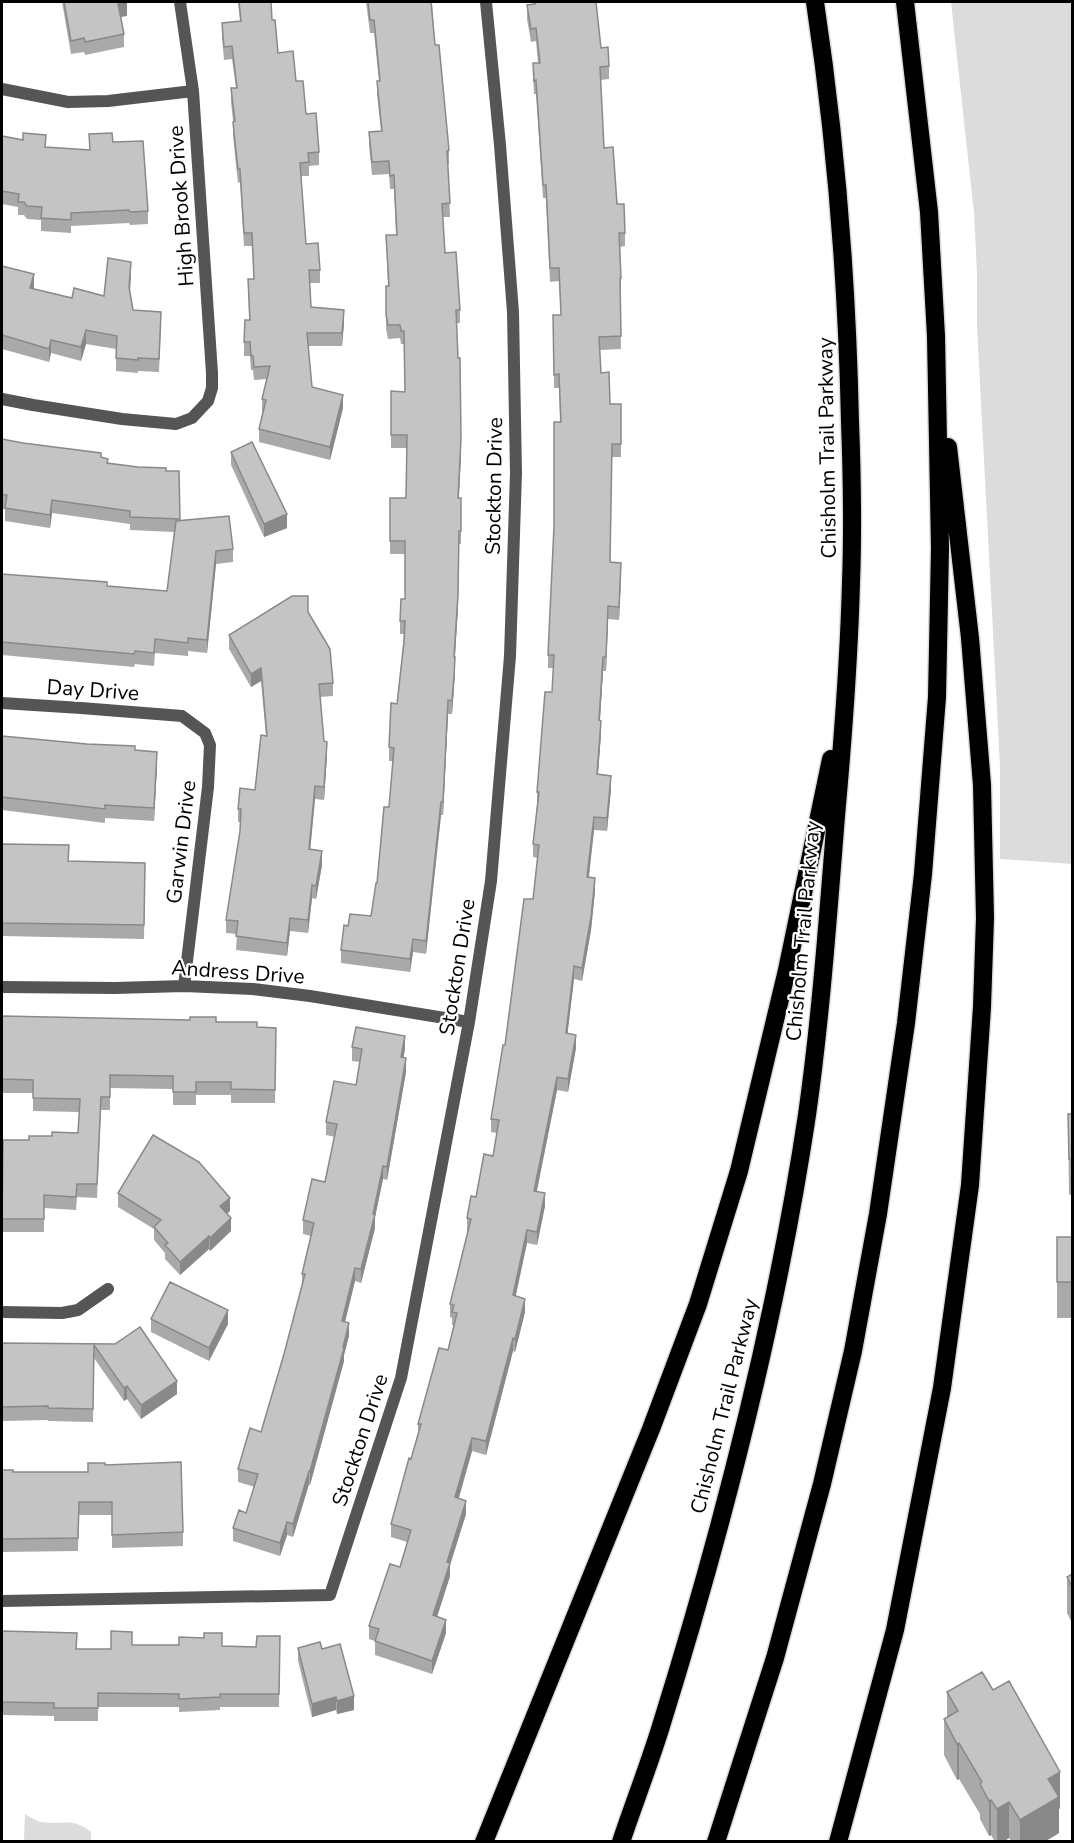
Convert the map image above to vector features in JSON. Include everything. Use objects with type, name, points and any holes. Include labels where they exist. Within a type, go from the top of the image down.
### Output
[{"type":"highway","name":"Chisholm Trail Parkway","points":[[621,1842],[660,1728],[708,1563],[751,1401],[784,1250],[807,1114],[823,981],[847,681],[852,476],[849,366],[836,165],[815,2]]},
{"type":"highway","points":[[716,1842],[775,1658],[822,1484],[853,1351],[874,1237],[906,1023],[923,874],[937,697],[940,548],[936,336],[929,212],[905,2]]},
{"type":"highway","points":[[838,1842],[895,1630],[942,1388],[970,1185],[982,1018],[985,918],[982,784],[970,638],[936,336]]},
{"type":"highway","points":[[484,1842],[651,1429],[701,1293],[739,1171],[788,970],[847,681]]},
{"type":"street","name":"High Brook Drive","points":[[2,399],[122,419],[176,424],[192,418],[208,401],[212,387],[212,374],[193,91],[180,2]]},
{"type":"street","name":"Stockton Drive","points":[[2,1601],[330,1595],[402,1377],[469,1022],[491,881],[510,656],[516,473],[513,312],[486,2]]},
{"type":"street","points":[[2,90],[68,102],[108,101],[193,91]]},
{"type":"street","name":"Day Drive","points":[[2,703],[182,716]]},
{"type":"street","name":"Garwin Drive","points":[[182,716],[205,733],[210,746],[208,787],[184,986]]},
{"type":"street","name":"Andress Drive","points":[[2,987],[184,986],[254,989],[469,1022]]},
{"type":"street","points":[[2,1312],[62,1313],[78,1310],[108,1289]]},
{"type":"shaded area","points":[[951,2],[1072,2],[1072,864],[1000,859],[1000,766],[977,327],[974,213]]},
{"type":"shaded area","points":[[25,1814],[41,1822],[73,1823],[85,1827],[91,1832],[91,1841],[24,1841]]},
{"type":"building","points":[[64,2],[127,2],[118,4],[124,34],[85,42],[84,38],[71,41]]},
{"type":"building","points":[[239,2],[271,2],[278,53],[293,51],[296,81],[303,81],[306,114],[316,113],[319,152],[308,153],[309,162],[300,163],[306,244],[318,243],[320,270],[309,270],[311,307],[344,310],[342,333],[307,333],[312,387],[343,395],[330,447],[259,429],[266,400],[262,399],[270,366],[254,367],[250,342],[244,342],[245,320],[250,320],[248,279],[254,279],[252,233],[244,233],[231,88],[237,88],[232,46],[224,47],[222,23],[241,21]]},
{"type":"building","points":[[368,2],[431,2],[435,45],[439,45],[449,150],[447,151],[450,203],[442,204],[445,253],[456,252],[460,310],[456,310],[458,358],[460,358],[461,439],[458,498],[461,498],[461,531],[459,531],[454,676],[452,701],[448,700],[443,802],[441,802],[426,941],[413,939],[410,959],[341,950],[344,925],[348,926],[350,914],[371,916],[377,883],[384,807],[389,807],[394,748],[389,747],[391,703],[397,704],[405,621],[400,621],[401,599],[405,599],[405,541],[390,541],[390,498],[406,498],[407,435],[391,435],[391,391],[405,392],[404,331],[401,331],[400,325],[388,325],[386,315],[386,286],[389,286],[386,235],[397,235],[394,175],[390,176],[389,161],[372,162],[369,132],[382,131],[374,20],[370,20]]},
{"type":"building","points":[[535,2],[596,2],[601,48],[608,47],[609,66],[600,67],[604,148],[613,147],[617,204],[624,204],[625,233],[619,233],[621,336],[599,337],[601,373],[609,372],[610,404],[621,404],[621,444],[612,444],[610,562],[621,563],[619,607],[608,606],[597,774],[611,776],[607,818],[594,817],[587,877],[595,878],[582,968],[574,966],[566,1033],[576,1035],[568,1079],[557,1077],[534,1191],[545,1193],[537,1232],[527,1230],[513,1295],[525,1299],[486,1441],[472,1438],[455,1497],[466,1501],[447,1562],[450,1563],[433,1615],[446,1620],[432,1661],[375,1641],[379,1629],[369,1626],[390,1564],[400,1567],[411,1530],[391,1524],[421,1424],[418,1424],[439,1348],[448,1350],[457,1313],[452,1312],[454,1305],[450,1304],[471,1219],[467,1218],[471,1196],[476,1197],[484,1154],[493,1156],[499,1120],[491,1119],[503,1045],[505,1045],[524,899],[533,899],[539,845],[533,844],[539,792],[537,792],[545,692],[552,692],[554,655],[548,655],[554,526],[554,422],[561,422],[559,374],[554,375],[553,315],[561,315],[559,268],[550,268],[546,185],[543,185],[536,80],[534,81],[533,63],[540,63],[536,28],[531,29],[527,5],[535,4]]},
{"type":"building","points":[[23,133],[46,135],[45,147],[90,150],[89,134],[112,133],[113,142],[143,141],[148,211],[71,213],[71,220],[41,218],[42,207],[27,206],[24,202],[18,202],[19,194],[2,191],[2,136],[23,140]]},
{"type":"building","points":[[108,258],[131,262],[129,287],[133,310],[161,312],[159,359],[116,358],[117,336],[86,330],[81,347],[51,340],[49,349],[2,335],[2,266],[34,274],[30,288],[72,298],[74,288],[104,296]]},
{"type":"building","points":[[2,439],[101,453],[101,457],[108,459],[107,463],[179,471],[180,519],[130,517],[130,511],[52,500],[50,515],[5,508],[7,495],[2,495]]},
{"type":"building","points":[[252,442],[287,514],[264,524],[231,452]]},
{"type":"building","points":[[229,516],[233,549],[216,551],[207,640],[188,638],[188,643],[155,639],[154,653],[135,651],[134,654],[2,642],[2,574],[107,582],[107,586],[167,591],[176,521]]},
{"type":"building","points":[[292,596],[308,596],[308,612],[330,649],[333,683],[319,684],[324,741],[327,742],[324,787],[315,786],[309,849],[322,851],[316,886],[312,885],[308,920],[290,918],[287,943],[236,936],[238,921],[226,920],[240,831],[241,809],[238,809],[240,788],[255,790],[261,735],[267,736],[261,668],[251,674],[229,635]]},
{"type":"building","points":[[2,736],[135,746],[135,750],[157,752],[154,808],[105,805],[105,809],[2,797]]},
{"type":"building","points":[[2,844],[69,845],[68,861],[145,863],[144,925],[2,923]]},
{"type":"building","points":[[2,1016],[190,1020],[190,1017],[216,1017],[216,1022],[257,1022],[257,1027],[276,1028],[275,1090],[231,1089],[231,1082],[196,1082],[196,1092],[173,1092],[173,1076],[110,1075],[110,1097],[101,1097],[97,1184],[77,1184],[76,1197],[44,1195],[44,1219],[2,1219],[3,1140],[29,1140],[29,1136],[52,1136],[52,1132],[78,1133],[80,1099],[33,1098],[33,1080],[2,1079]]},
{"type":"building","points":[[356,1027],[405,1036],[401,1057],[406,1058],[387,1167],[383,1166],[373,1214],[375,1214],[361,1269],[355,1268],[342,1321],[349,1323],[344,1348],[293,1524],[287,1522],[280,1543],[233,1528],[239,1510],[246,1513],[258,1474],[238,1469],[250,1428],[261,1432],[305,1274],[302,1274],[314,1223],[303,1220],[312,1179],[325,1182],[337,1124],[326,1122],[334,1081],[356,1085],[362,1049],[352,1047]]},
{"type":"building","points":[[1068,1114],[1072,1114],[1072,1159],[1069,1159]]},
{"type":"building","points":[[153,1135],[199,1162],[230,1198],[220,1206],[231,1218],[180,1262],[165,1245],[168,1243],[154,1227],[161,1220],[118,1193]]},
{"type":"building","points":[[1057,1237],[1072,1237],[1072,1282],[1057,1282]]},
{"type":"building","points":[[170,1282],[228,1310],[209,1348],[151,1319]]},
{"type":"building","points":[[140,1327],[177,1381],[141,1405],[127,1386],[124,1388],[94,1345],[93,1409],[48,1408],[48,1406],[2,1407],[2,1343],[115,1344]]},
{"type":"building","points":[[181,1462],[183,1532],[112,1535],[112,1502],[79,1502],[78,1538],[2,1539],[2,1470],[88,1472],[88,1463],[105,1463],[105,1465]]},
{"type":"building","points":[[1072,1574],[1072,1587],[1067,1577]]},
{"type":"building","points":[[2,1631],[77,1633],[76,1649],[111,1649],[111,1631],[132,1632],[132,1645],[179,1645],[179,1637],[204,1638],[204,1633],[222,1633],[222,1646],[256,1647],[257,1636],[280,1636],[279,1694],[220,1694],[220,1697],[179,1699],[179,1694],[98,1693],[98,1708],[54,1708],[54,1703],[2,1702]]},
{"type":"building","points":[[320,1642],[322,1649],[340,1644],[354,1696],[337,1701],[336,1697],[312,1704],[298,1648]]},
{"type":"building","points":[[982,1672],[993,1690],[1009,1681],[1060,1772],[1048,1779],[1059,1797],[1020,1820],[1009,1802],[997,1809],[991,1800],[989,1801],[980,1784],[982,1782],[944,1719],[958,1711],[947,1692]]}]
